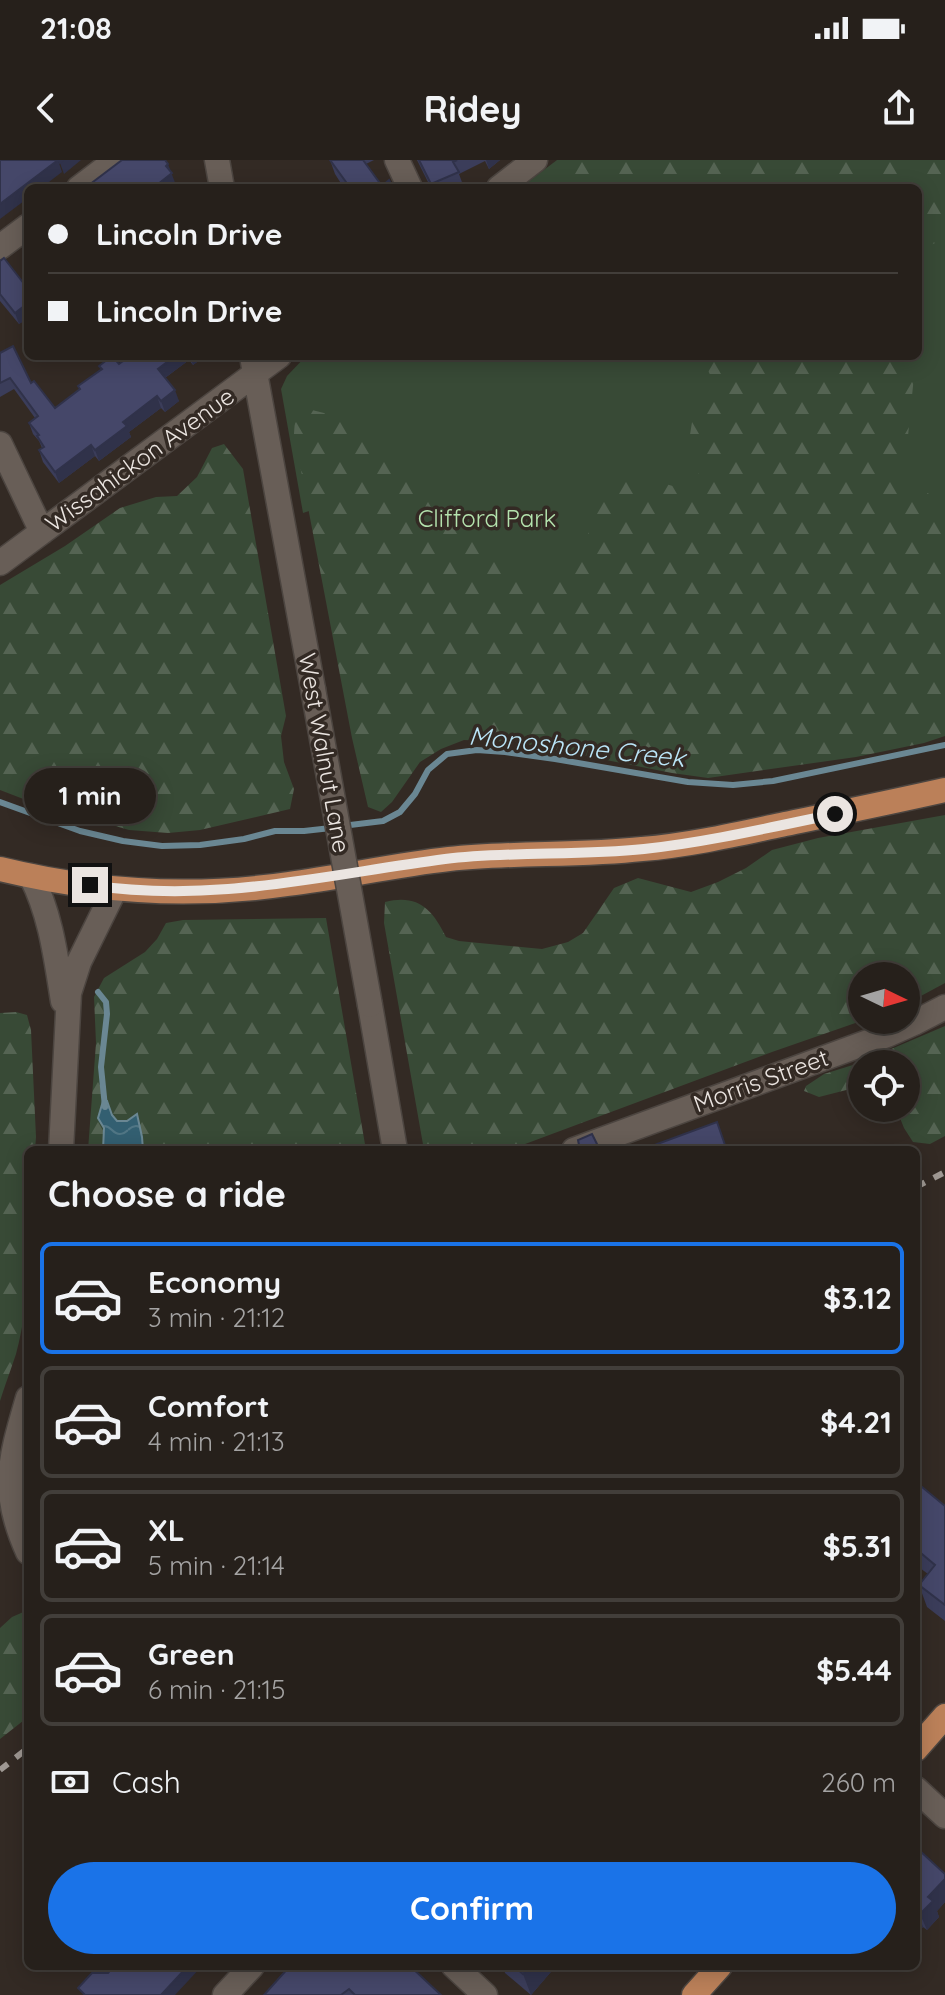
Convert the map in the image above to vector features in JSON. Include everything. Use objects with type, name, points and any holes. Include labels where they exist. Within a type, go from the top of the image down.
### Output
[{"type":"main road","points":[[0,869],[115,889],[183,892],[244,889],[445,859],[644,849],[725,837],[945,790]]},
{"type":"main road","points":[[920,1744],[945,1716]]},
{"type":"main road","points":[[694,1995],[716,1970]]},
{"type":"street","points":[[84,184],[116,160]]},
{"type":"street","points":[[217,160],[221,184]]},
{"type":"street","points":[[397,160],[408,184]]},
{"type":"street","points":[[504,184],[535,160]]},
{"type":"street","points":[[0,247],[24,229]]},
{"type":"street","name":"Wissahickon Avenue","points":[[0,563],[254,365]]},
{"type":"street","name":"West Walnut Lane","points":[[254,365],[394,1146]]},
{"type":"street","points":[[0,444],[42,532]]},
{"type":"street","points":[[31,876],[50,925],[66,1020]]},
{"type":"street","points":[[61,1146],[66,1020],[72,980],[115,889]]},
{"type":"street","name":"Morris Street","points":[[585,1146],[887,1035],[945,1007]]},
{"type":"street","points":[[24,1412],[15,1443],[10,1485],[16,1523],[24,1542]]},
{"type":"street","points":[[920,1793],[945,1816]]},
{"type":"street","points":[[225,1995],[248,1970]]},
{"type":"street","points":[[458,1970],[485,1995]]},
{"type":"green space","name":"Clifford Park","points":[[557,160],[945,160],[945,619],[754,661],[309,511],[303,513],[281,389],[287,376],[302,360],[922,360],[922,184],[525,184]]},
{"type":"green space","points":[[576,160],[945,160],[945,239],[922,248],[922,184],[554,184],[554,175]]},
{"type":"green space","name":"Clifford Park","points":[[703,360],[916,360],[904,476],[940,502],[945,512],[945,736],[856,757],[708,778],[515,742],[464,740],[420,762],[392,802],[381,812],[368,807],[294,434],[298,413],[304,408],[328,414],[335,412],[352,430],[368,430],[380,437],[392,448],[415,488],[453,507],[507,553],[519,572],[531,580],[549,577],[566,568],[588,536],[593,489],[609,475],[629,473],[676,487],[696,481],[702,464],[689,441],[692,422],[711,406],[715,385]]},
{"type":"green space","points":[[224,444],[243,469],[286,716],[281,736],[284,762],[294,789],[290,809],[200,830],[168,833],[129,830],[0,790],[0,585],[120,508],[156,497],[177,496],[197,477],[212,448]]},
{"type":"green space","points":[[945,815],[945,983],[920,996],[920,962],[848,962],[848,1026],[520,1146],[423,1146],[384,923],[385,902],[406,900],[423,906],[446,937],[459,941],[542,949],[568,942],[583,933],[614,888],[638,878],[691,892],[746,868],[772,850],[818,838]]},
{"type":"green space","points":[[326,918],[365,1146],[88,1146],[96,1043],[94,997],[104,978],[145,952],[166,923],[183,920]]},
{"type":"green space","points":[[0,1013],[27,1015],[31,1030],[36,1137],[35,1146],[24,1146],[22,1329],[0,1401]]},
{"type":"green space","points":[[945,1026],[945,1136],[930,1144],[913,1142],[902,1122],[920,1122],[920,1050],[889,1050]]},
{"type":"green space","points":[[848,1066],[848,1090],[819,1097],[804,1091],[806,1086],[824,1074]]},
{"type":"green space","points":[[24,1612],[24,1720],[0,1739],[0,1628]]},
{"type":"water","points":[[103,1101],[107,1101],[117,1121],[127,1121],[137,1114],[143,1146],[103,1146],[104,1128],[98,1118]]},
{"type":"building","points":[[0,160],[58,160],[24,184],[0,204]]},
{"type":"building","points":[[122,160],[165,160],[172,173],[158,184],[90,184]]},
{"type":"building","points":[[330,160],[363,160],[381,184],[343,184],[346,182]]},
{"type":"building","points":[[419,160],[457,160],[453,162],[459,172],[431,184]]},
{"type":"building","points":[[4,258],[24,284],[24,306],[15,313],[0,294],[0,261]]},
{"type":"building","points":[[13,346],[31,383],[34,381],[55,408],[102,369],[99,366],[107,360],[116,360],[119,364],[124,360],[170,360],[158,369],[175,390],[161,401],[157,396],[123,422],[127,426],[95,450],[91,445],[55,472],[39,450],[44,447],[29,423],[38,416],[10,378],[0,383],[0,353]]},
{"type":"building","points":[[717,1122],[725,1145],[722,1146],[652,1146]]},
{"type":"building","points":[[592,1134],[598,1146],[579,1146],[578,1140]]},
{"type":"building","points":[[920,1485],[945,1506],[945,1605],[920,1586],[935,1565],[920,1552]]},
{"type":"building","points":[[920,1851],[945,1874],[945,1879],[928,1897],[933,1901],[920,1914]]},
{"type":"building","points":[[111,1970],[184,1970],[161,1995],[85,1995],[78,1988],[92,1973],[108,1973]]},
{"type":"building","points":[[286,1970],[414,1970],[441,1995],[355,1995],[349,1989],[341,1995],[264,1995]]},
{"type":"waterway","name":"Monoshone Creek","points":[[342,826],[383,821],[400,812],[415,794],[428,770],[447,754],[477,750],[505,752],[688,782],[733,785],[773,781],[945,745]]},
{"type":"waterway","name":"Monoshone Creek","points":[[0,802],[80,831],[162,846],[200,845],[275,831],[331,828]]},
{"type":"waterway","points":[[98,992],[106,1002],[107,1014],[101,1067],[105,1107]]},
{"type":"railway","points":[[920,1185],[945,1172]]},
{"type":"railway","points":[[0,1770],[24,1751]]},
{"type":"route","points":[[90,885],[183,892],[286,885],[445,859],[644,849],[725,837],[835,814]]}]
